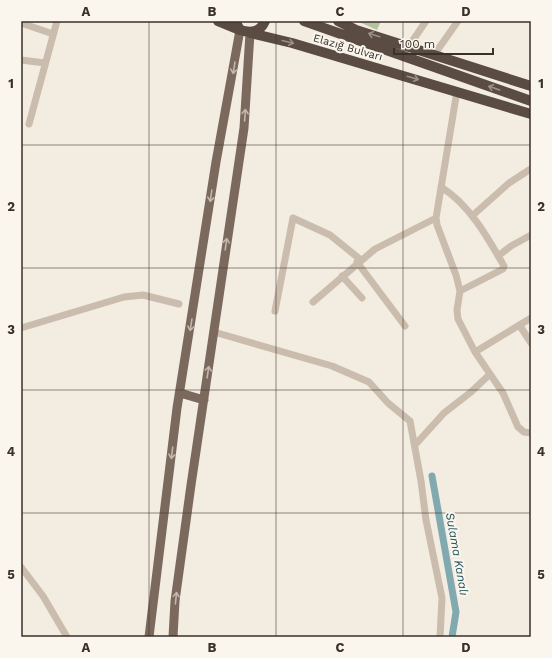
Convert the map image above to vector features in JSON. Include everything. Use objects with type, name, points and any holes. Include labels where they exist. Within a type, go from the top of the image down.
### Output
[{"type":"highway","points":[[218,21],[237,25]]},
{"type":"highway","points":[[250,33],[260,28],[265,21]]},
{"type":"highway","name":"Elazığ Bulvarı","points":[[304,21],[531,101]]},
{"type":"highway","points":[[319,21],[344,36]]},
{"type":"highway","points":[[338,21],[356,30],[531,86]]},
{"type":"highway","name":"Elazığ Bulvarı","points":[[237,25],[250,33],[292,43],[531,114]]},
{"type":"main road","points":[[149,637],[180,394],[237,25]]},
{"type":"main road","points":[[173,637],[176,593],[244,128],[250,33]]},
{"type":"main road","points":[[180,394],[204,400]]},
{"type":"street","points":[[29,124],[57,21]]},
{"type":"street","points":[[409,46],[426,21]]},
{"type":"street","points":[[434,55],[458,21]]},
{"type":"street","points":[[21,23],[53,34]]},
{"type":"street","points":[[21,60],[46,63]]},
{"type":"street","points":[[457,91],[436,218],[456,274],[460,291],[457,310],[458,319],[475,352],[489,375],[503,393],[518,427],[524,432],[531,434]]},
{"type":"street","points":[[472,216],[509,183],[528,170]]},
{"type":"street","points":[[441,187],[453,194],[472,216],[504,266],[503,269],[460,291]]},
{"type":"street","points":[[275,311],[293,218],[330,235],[359,261],[405,326]]},
{"type":"street","points":[[313,302],[359,261],[375,249],[436,218]]},
{"type":"street","points":[[498,256],[511,246],[531,235]]},
{"type":"street","points":[[342,276],[362,298]]},
{"type":"street","points":[[21,328],[124,297],[143,295],[179,304]]},
{"type":"street","points":[[475,352],[531,318]]},
{"type":"street","points":[[520,326],[531,343]]},
{"type":"street","points":[[214,332],[326,364],[369,382],[388,403],[410,421],[426,520],[442,598],[440,637]]},
{"type":"street","points":[[415,445],[444,413],[472,392],[489,375]]},
{"type":"street","points":[[21,567],[43,596],[67,637]]},
{"type":"green space","points":[[357,21],[381,21],[377,30]]},
{"type":"waterway","name":"Sulama Kanalı","points":[[432,476],[456,612],[452,637]]}]
